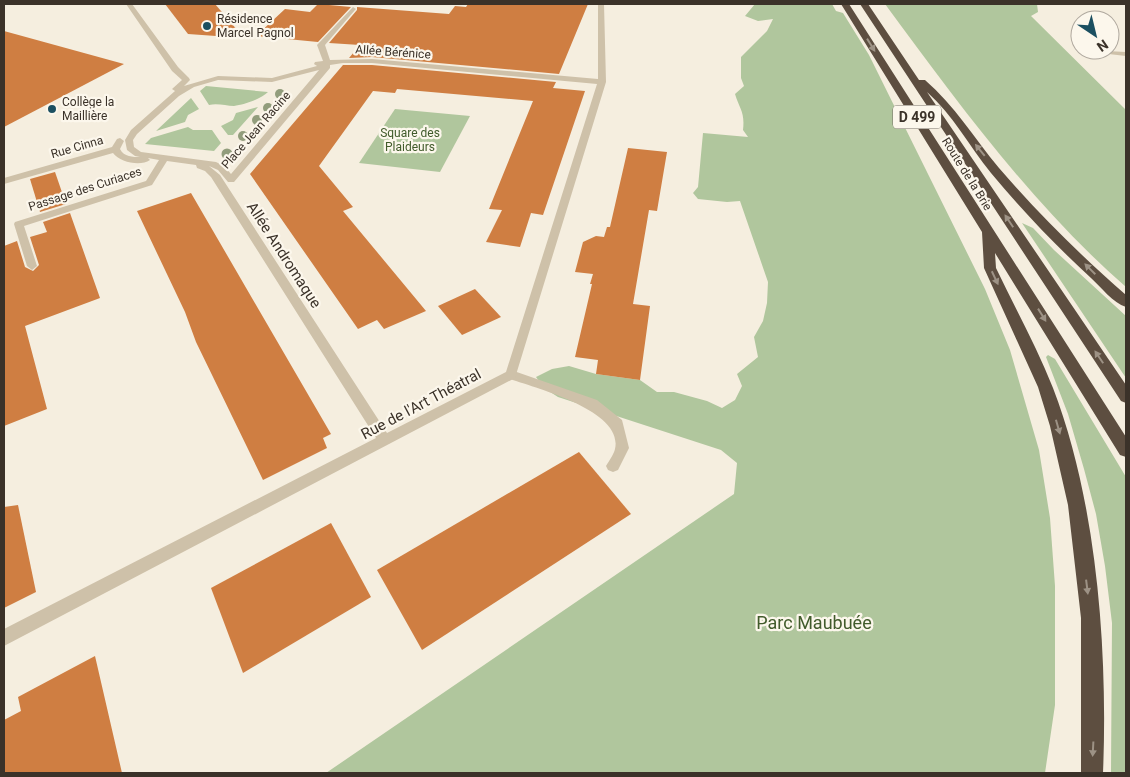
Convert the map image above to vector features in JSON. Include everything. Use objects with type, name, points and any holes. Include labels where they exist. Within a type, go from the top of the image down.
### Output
[{"type":"highway","name":"Route de la Brie","points":[[845,4],[1126,450]]},
{"type":"highway","points":[[864,4],[1126,397]]},
{"type":"highway","points":[[910,72],[939,96],[995,170],[1043,223],[1109,288],[1126,302]]},
{"type":"highway","points":[[988,230],[990,268],[1044,386],[1058,426],[1077,505],[1091,618],[1094,736],[1092,773]]},
{"type":"street","points":[[129,4],[175,69],[186,80]]},
{"type":"street","points":[[602,4],[602,82],[511,375],[592,404],[617,424],[622,448],[613,466]]},
{"type":"street","points":[[327,64],[320,45],[353,9]]},
{"type":"street","name":"Allée Bérénice","points":[[186,80],[203,74],[265,76],[327,64],[372,61],[602,82]]},
{"type":"street","name":"Place Jean Racine","points":[[327,64],[231,180],[221,168],[213,164],[138,154],[130,148],[129,140],[134,132],[176,94],[191,85],[218,78],[272,80],[327,64]]},
{"type":"street","name":"Rue Cinna","points":[[4,181],[116,148],[122,138],[186,80]]},
{"type":"street","name":"Allée Andromaque","points":[[116,148],[117,154],[122,158],[196,165],[208,169],[215,175],[385,441]]},
{"type":"street","name":"Passage des Curiaces","points":[[32,266],[18,224],[149,183],[163,161]]},
{"type":"street","name":"Rue de l'Art Théatral","points":[[4,638],[511,375]]},
{"type":"green space","name":"Parc Maubuée","points":[[755,4],[832,4],[836,11],[843,13],[869,55],[985,289],[1010,350],[1039,450],[1050,518],[1055,586],[1055,705],[1045,773],[326,773],[734,494],[737,463],[721,450],[558,397],[544,388],[536,377],[552,369],[569,366],[596,374],[640,380],[657,392],[674,392],[707,401],[722,408],[735,400],[742,386],[737,374],[758,357],[754,337],[763,321],[767,303],[768,282],[740,201],[727,202],[698,199],[693,193],[698,187],[703,133],[748,137],[743,130],[743,115],[735,94],[744,86],[741,78],[741,57],[767,31],[773,19],[758,21],[745,16]]},
{"type":"green space","points":[[885,4],[1037,4],[1038,12],[1031,16],[1070,55],[1070,60],[1075,60],[1126,110],[1126,287],[1059,223],[998,152],[940,79]]},
{"type":"green space","points":[[206,86],[268,92],[257,99],[238,105],[209,105],[200,91]]},
{"type":"green space","points":[[191,98],[199,109],[188,115],[185,122],[156,131]]},
{"type":"green space","points":[[258,107],[233,135],[228,135],[221,126],[233,120],[236,113]]},
{"type":"green space","name":"Square des Plaideurs","points":[[395,109],[470,116],[440,172],[359,163]]},
{"type":"green space","points":[[188,127],[193,130],[212,130],[221,143],[214,151],[145,144],[151,138]]},
{"type":"green space","points":[[1022,223],[1033,228],[1054,250],[1126,316],[1126,378]]},
{"type":"green space","points":[[1048,355],[1055,359],[1126,477],[1126,773],[1111,773],[1112,623],[1096,514],[1068,414],[1046,357]]},
{"type":"building","name":"Résidence Marcel Pagnol","points":[[165,4],[215,4],[244,38],[188,34]]},
{"type":"building","points":[[318,4],[351,7],[318,42],[256,36],[285,9],[310,12]]},
{"type":"building","points":[[468,4],[588,4],[559,74],[372,57],[349,58],[360,45],[329,43],[357,10],[357,7],[449,14],[455,6],[466,7]]},
{"type":"building","points":[[4,31],[124,64],[4,127]]},
{"type":"building","points":[[343,65],[372,65],[556,82],[553,88],[585,91],[543,215],[531,213],[520,247],[486,242],[502,210],[489,209],[533,101],[397,89],[395,93],[373,91],[319,166],[353,207],[343,211],[426,311],[384,329],[377,320],[358,329],[250,174]]},
{"type":"building","points":[[628,148],[667,152],[657,211],[649,210],[633,304],[650,306],[640,380],[596,374],[598,360],[575,357],[593,274],[575,272],[583,242],[596,236],[604,237],[607,227],[610,227]]},
{"type":"building","points":[[55,172],[66,204],[40,212],[30,179]]},
{"type":"building","points":[[191,193],[331,434],[323,438],[327,448],[263,480],[196,342],[185,312],[137,211]]},
{"type":"building","points":[[70,213],[100,298],[25,326],[47,409],[4,426],[4,246],[17,241],[25,267],[33,271],[39,265],[30,237],[47,232],[43,222]]},
{"type":"building","points":[[475,289],[501,317],[462,335],[438,306]]},
{"type":"building","points":[[579,452],[631,514],[422,650],[377,570]]},
{"type":"building","points":[[18,505],[36,592],[4,608],[4,507]]},
{"type":"building","points":[[331,523],[371,597],[243,673],[211,588]]},
{"type":"building","points":[[95,656],[122,773],[4,773],[4,720],[21,711],[18,697]]},
{"type":"place","name":"Résidence Marcel Pagnol","points":[[207,26]]},
{"type":"place","name":"Collège la Maillière","points":[[52,109]]}]
